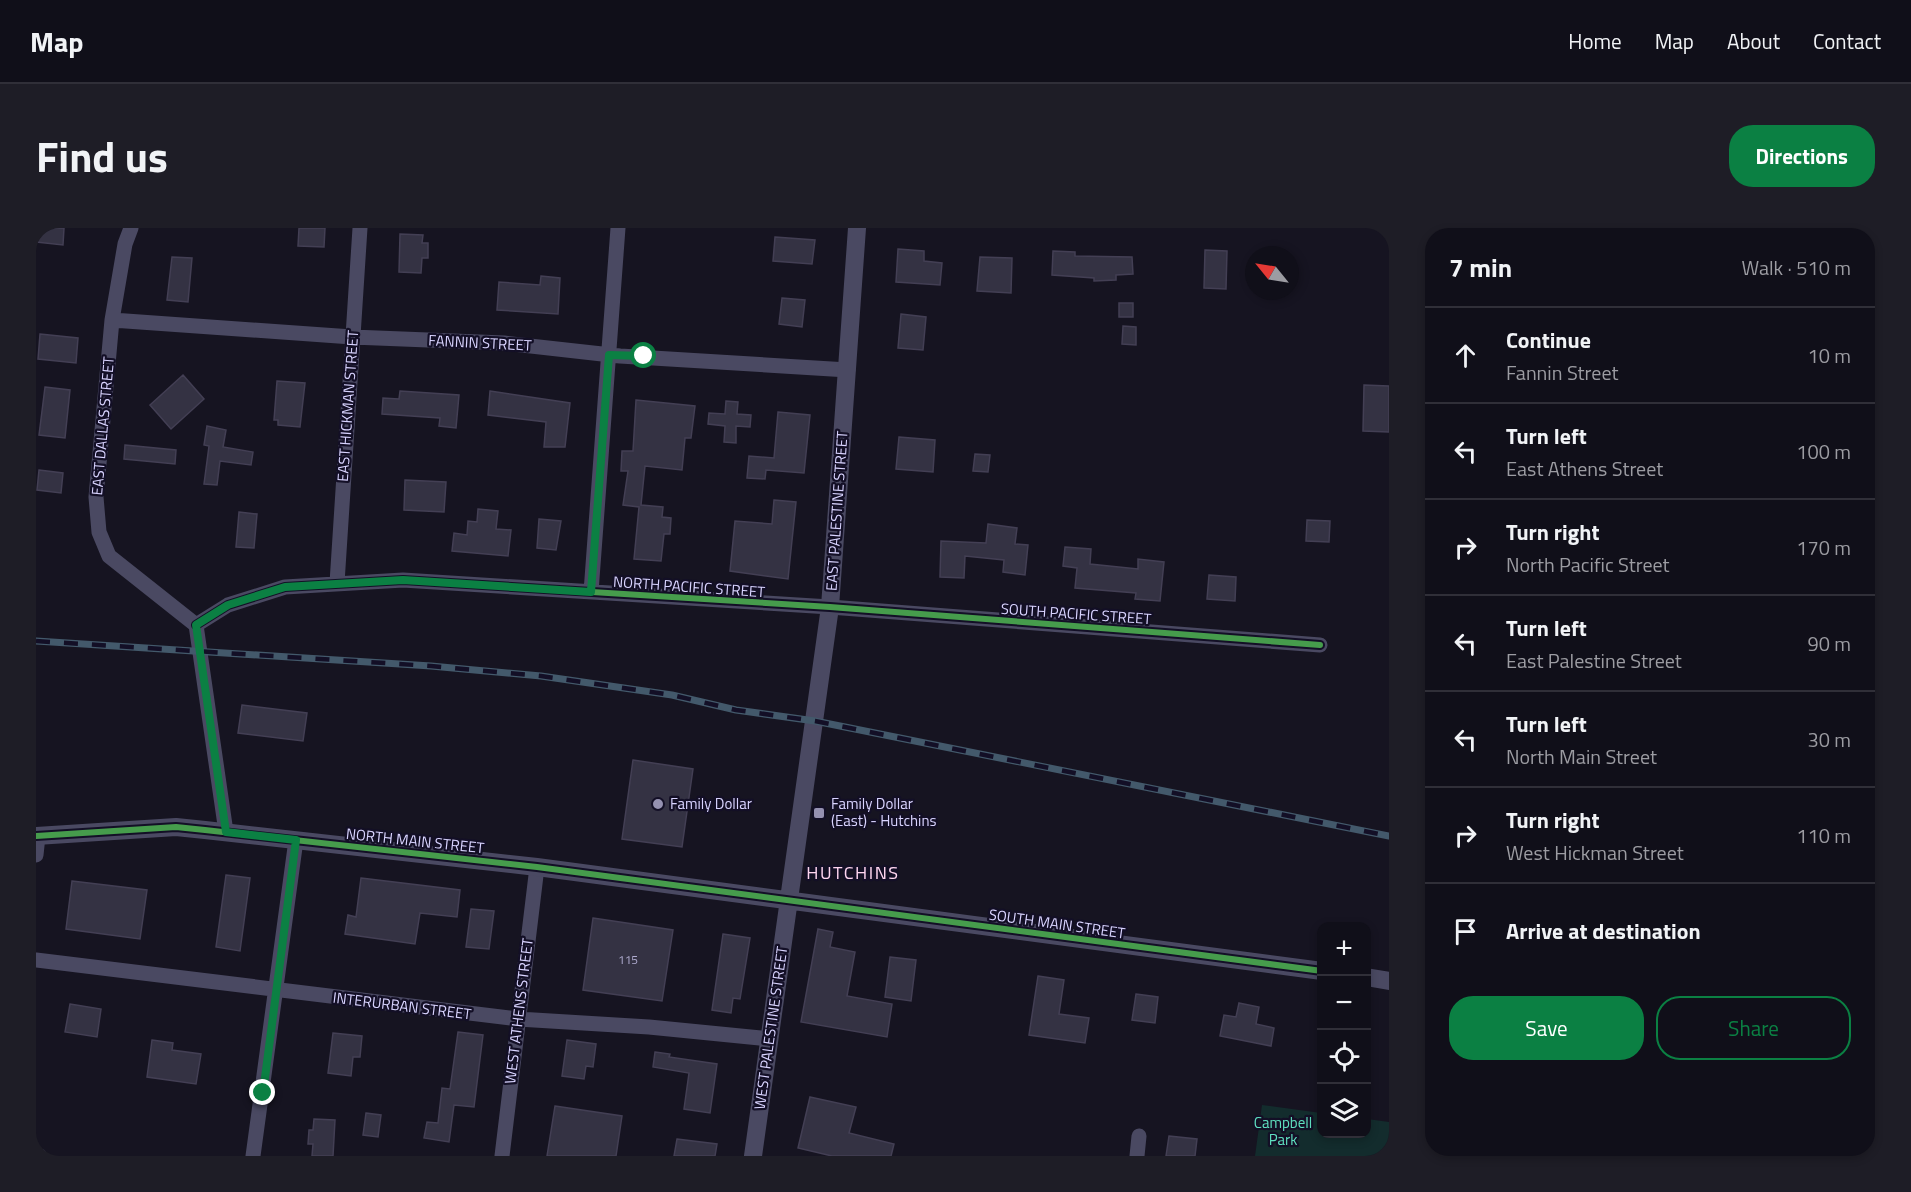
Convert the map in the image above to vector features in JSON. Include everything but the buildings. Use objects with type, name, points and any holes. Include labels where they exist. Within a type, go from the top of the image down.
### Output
[{"type":"street","name":"EAST DALLAS STREET","points":[[131,228],[125,244],[112,320],[96,497],[99,532],[109,555],[196,625]]},
{"type":"street","name":"EAST HICKMAN STREET","points":[[337,584],[360,228]]},
{"type":"street","points":[[591,592],[618,228]]},
{"type":"street","name":"EAST PALESTINE STREET","points":[[789,900],[830,608],[857,228]]},
{"type":"street","name":"FANNIN STREET","points":[[112,320],[352,337],[504,343],[609,355],[848,370]]},
{"type":"street","name":"NORTH PACIFIC STREET","points":[[196,625],[228,605],[285,587],[403,580],[830,608]]},
{"type":"street","name":"SOUTH PACIFIC STREET","points":[[830,608],[1320,645]]},
{"type":"street","points":[[196,625],[202,653],[226,832]]},
{"type":"street","name":"NORTH MAIN STREET","points":[[37,836],[176,827],[537,867],[789,900]]},
{"type":"street","points":[[36,855],[37,836]]},
{"type":"street","points":[[253,1156],[296,840]]},
{"type":"street","name":"WEST ATHENS STREET","points":[[502,1156],[537,867]]},
{"type":"street","name":"SOUTH MAIN STREET","points":[[789,900],[1317,970]]},
{"type":"street","name":"WEST PALESTINE STREET","points":[[753,1156],[789,900]]},
{"type":"street","name":"INTERURBAN STREET","points":[[36,960],[518,1019],[649,1027],[770,1039]]},
{"type":"street","points":[[1371,978],[1389,981]]},
{"type":"street","points":[[1137,1156],[1139,1137]]},
{"type":"green space","name":"Campbell Park","points":[[1262,1105],[1317,1112],[1317,1138],[1371,1138],[1371,1120],[1389,1122],[1389,1156],[1255,1156]]},
{"type":"railway","points":[[36,641],[431,666],[541,676],[672,695],[736,710],[815,721],[1389,836]]},
{"type":"cycle path","points":[[196,625],[228,605],[285,587],[403,580],[830,607],[1320,645]]},
{"type":"cycle path","points":[[36,836],[176,827],[205,830],[537,867],[1317,970]]},
{"type":"place","name":"Family Dollar","points":[[658,804]]},
{"type":"place","name":"Family Dollar (East) - Hutchins","points":[[819,813]]},
{"type":"district","name":"HUTCHINS","points":[[853,873]]},
{"type":"route","points":[[263,1093],[296,840],[226,832],[202,653],[196,625],[228,605],[285,587],[403,580],[591,592],[609,355],[644,356]]}]
